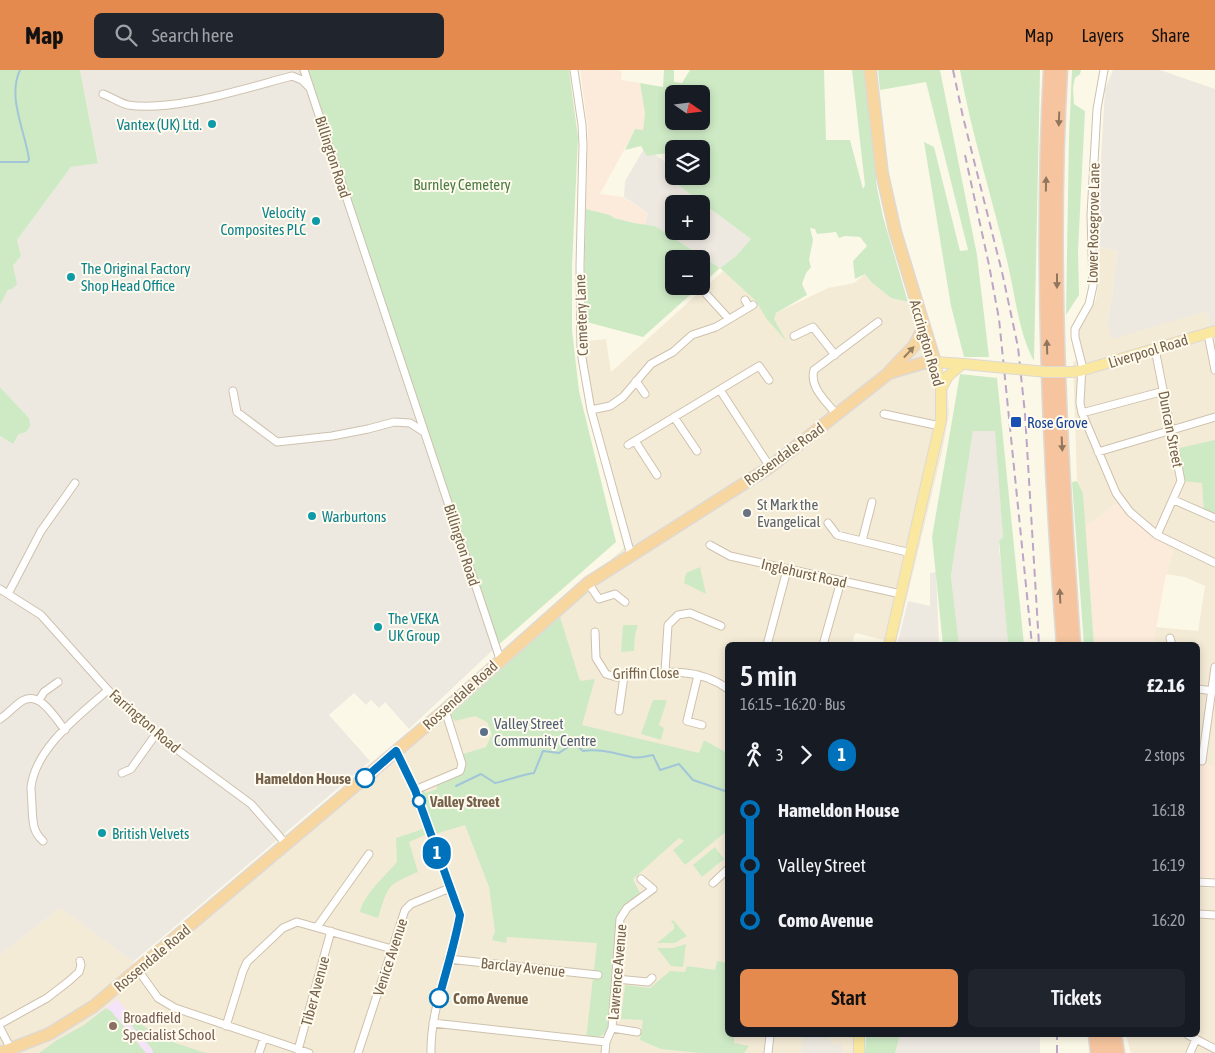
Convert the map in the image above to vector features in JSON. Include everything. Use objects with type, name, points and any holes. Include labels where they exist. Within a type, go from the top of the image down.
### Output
[{"type":"highway","name":"Accrington Road","points":[[870,70],[882,173],[895,231],[935,362]]},
{"type":"highway","points":[[1050,70],[1046,162],[1046,302],[1052,460],[1063,642]]},
{"type":"highway","points":[[1061,70],[1057,170],[1058,376],[1074,642]]},
{"type":"highway","points":[[889,373],[914,346],[924,327]]},
{"type":"highway","name":"Rossendale Road","points":[[5,1051],[49,1034],[94,1006],[445,710],[500,659],[588,583],[770,467],[889,373],[923,363],[935,362]]},
{"type":"highway","points":[[1072,607],[1078,642]]},
{"type":"highway","points":[[1089,1037],[1090,1053]]},
{"type":"highway","points":[[1096,1037],[1097,1053]]},
{"type":"highway","points":[[1106,1037],[1108,1053]]},
{"type":"highway","points":[[1115,1037],[1118,1053]]},
{"type":"main road","name":"Liverpool Road","points":[[935,362],[1046,372],[1076,372],[1211,332]]},
{"type":"main road","name":"Accrington Road","points":[[890,642],[940,426],[941,389],[935,362]]},
{"type":"main road","points":[[941,389],[948,376],[963,364]]},
{"type":"main road","points":[[859,1037],[860,1053]]},
{"type":"street","name":"Billington Road","points":[[304,70],[500,659]]},
{"type":"street","name":"Cemetery Lane","points":[[574,70],[583,145],[580,266],[581,352],[591,410],[631,555]]},
{"type":"street","name":"Lower Rosegrove Lane","points":[[1104,70],[1097,109],[1091,215],[1093,286],[1089,304],[1075,329],[1075,337],[1082,365],[1076,372],[1082,413],[1116,493],[1130,512],[1157,535],[1215,563]]},
{"type":"street","points":[[103,94],[126,104],[146,106],[178,104],[292,76],[302,80],[310,88]]},
{"type":"street","points":[[708,295],[728,318]]},
{"type":"street","points":[[591,410],[610,406],[623,397],[651,364],[673,352],[692,335],[716,327],[728,318],[751,306],[745,300]]},
{"type":"street","points":[[836,414],[813,385],[812,377],[814,370],[878,322]]},
{"type":"street","points":[[794,336],[813,327],[835,355]]},
{"type":"street","points":[[1211,332],[1215,370]]},
{"type":"street","name":"Duncan Street","points":[[1155,349],[1181,480],[1174,500],[1157,535]]},
{"type":"street","points":[[657,475],[631,443],[759,366],[768,380]]},
{"type":"street","points":[[636,381],[645,394]]},
{"type":"street","points":[[720,390],[770,467]]},
{"type":"street","points":[[233,391],[237,412],[277,442],[332,436],[394,422],[410,423],[424,432]]},
{"type":"street","points":[[1082,413],[1164,392]]},
{"type":"street","points":[[884,414],[940,426]]},
{"type":"street","points":[[1098,452],[1215,416]]},
{"type":"street","points":[[674,417],[697,451]]},
{"type":"street","points":[[8,594],[41,531],[75,483]]},
{"type":"street","points":[[1174,500],[1215,518]]},
{"type":"street","points":[[862,541],[872,502]]},
{"type":"street","points":[[828,523],[836,535],[911,553]]},
{"type":"street","name":"Inglehurst Road","points":[[710,545],[730,556],[901,594]]},
{"type":"street","points":[[768,642],[787,570]]},
{"type":"street","points":[[824,642],[841,581]]},
{"type":"street","points":[[588,583],[599,599],[614,594],[625,602]]},
{"type":"street","name":"Farrington Road","points":[[0,589],[41,615],[108,690],[156,734],[251,804],[286,844]]},
{"type":"street","points":[[665,672],[668,625],[678,615],[690,613],[721,626]]},
{"type":"street","name":"Griffin Close","points":[[595,632],[596,658],[606,674],[624,676],[683,671],[698,675],[725,687]]},
{"type":"street","points":[[1202,761],[1215,667]]},
{"type":"street","points":[[698,675],[687,721],[702,725]]},
{"type":"street","points":[[619,711],[624,676]]},
{"type":"street","points":[[39,700],[44,692],[58,682]]},
{"type":"street","points":[[1200,689],[1213,691]]},
{"type":"street","points":[[43,842],[35,834],[32,818],[31,787],[40,759],[65,730],[108,690]]},
{"type":"street","points":[[0,718],[24,700],[31,698],[39,700],[65,730]]},
{"type":"street","points":[[415,790],[460,771],[462,764],[445,710]]},
{"type":"street","points":[[122,773],[131,769],[156,734]]},
{"type":"street","points":[[396,751],[415,790],[460,915],[433,1023],[431,1053]]},
{"type":"street","points":[[317,927],[369,854]]},
{"type":"street","points":[[713,883],[725,872]]},
{"type":"street","name":"Lawrence Avenue","points":[[605,1053],[606,1042],[612,1028],[620,919],[627,908],[652,889],[641,879]]},
{"type":"street","points":[[1200,882],[1215,883]]},
{"type":"street","name":"Venice Avenue","points":[[358,1053],[405,910],[410,904],[450,888]]},
{"type":"street","points":[[1200,914],[1215,915]]},
{"type":"street","points":[[226,1026],[247,962],[283,928],[298,922],[392,949]]},
{"type":"street","name":"Tiber Avenue","points":[[298,1050],[331,931]]},
{"type":"street","name":"Barclay Avenue","points":[[448,959],[598,975]]},
{"type":"street","points":[[5,1051],[0,1026],[47,998],[69,981],[79,972],[80,961]]},
{"type":"street","points":[[138,970],[158,998],[175,1008],[309,1053]]},
{"type":"street","points":[[616,979],[648,982],[652,978]]},
{"type":"street","points":[[433,1023],[606,1042]]},
{"type":"street","points":[[612,1028],[637,1032]]},
{"type":"street","points":[[768,1053],[770,1037]]},
{"type":"street","points":[[1191,1037],[1215,1049]]},
{"type":"street","points":[[259,1053],[264,1038]]},
{"type":"street","points":[[1190,1053],[1196,1040]]},
{"type":"shaded area","points":[[80,70],[304,70],[496,647],[409,729],[385,702],[379,708],[371,700],[366,705],[354,693],[329,715],[370,761],[133,962],[60,908],[0,955],[0,436],[13,444],[29,418],[0,387],[0,305],[8,290],[12,289],[13,266],[21,256],[17,240],[71,167],[98,162]]},
{"type":"shaded area","points":[[580,70],[618,70],[622,72],[621,80],[640,83],[645,114],[643,130],[635,130],[600,194],[623,197],[648,213],[645,225],[586,209],[588,129]]},
{"type":"shaded area","points":[[1113,70],[1160,70],[1215,89],[1215,328],[1211,329],[1207,311],[1112,339],[1107,321],[1112,298],[1117,251],[1097,246],[1097,227],[1105,89]]},
{"type":"shaded area","points":[[645,147],[665,162],[665,185],[678,185],[692,195],[665,195],[665,232],[655,226],[645,225],[648,213],[624,197],[625,181]]},
{"type":"shaded area","points":[[710,209],[751,239],[736,256],[720,268],[710,262],[710,250],[692,250],[677,240],[710,240]]},
{"type":"shaded area","points":[[1097,246],[1117,251],[1112,298],[1107,321],[1207,311],[1211,328],[1215,328],[1215,766],[1200,763],[1200,642],[1154,642],[1156,627],[1198,631],[1205,586],[1185,577],[1166,574],[1173,552],[1116,504],[1085,527],[1083,493],[1077,481],[1073,363],[1077,359],[1072,329],[1080,328],[1096,299],[1098,286]]},
{"type":"shaded area","points":[[723,271],[776,313],[828,288],[854,283],[865,274],[871,282],[891,298],[912,303],[930,371],[947,380],[949,414],[942,452],[896,642],[855,633],[853,642],[725,642],[725,1037],[855,1037],[856,1053],[0,1053],[0,955],[60,908],[133,962],[143,972],[624,548],[597,436],[578,342],[606,339],[611,372],[696,295],[710,295],[710,283]]},
{"type":"shaded area","points":[[973,431],[996,431],[1003,538],[999,540],[999,549],[1008,642],[959,642],[951,576]]},
{"type":"shaded area","points":[[1116,504],[1173,552],[1166,574],[1154,642],[1094,642],[1085,527]]},
{"type":"shaded area","points":[[936,572],[939,642],[898,642],[908,601],[930,606],[930,573]]},
{"type":"shaded area","points":[[1200,763],[1215,766],[1215,878],[1200,877]]},
{"type":"shaded area","points":[[1200,887],[1215,888],[1215,1053],[1131,1053],[1127,1037],[1200,1037]]},
{"type":"shaded area","name":"Broadfield Specialist School","points":[[117,999],[135,1020],[163,1039],[206,1053],[39,1053],[57,1040],[84,1025]]},
{"type":"shaded area","points":[[803,1037],[828,1037],[833,1045],[842,1043],[842,1053],[801,1053]]},
{"type":"shaded area","points":[[899,1037],[1040,1037],[1040,1053],[895,1053]]},
{"type":"green space","points":[[0,70],[80,70],[98,163],[71,167],[17,240],[21,256],[13,266],[17,284],[8,290],[0,305]]},
{"type":"green space","name":"Burnley Cemetery","points":[[304,70],[569,70],[578,138],[572,266],[572,330],[579,391],[616,542],[496,647]]},
{"type":"green space","points":[[664,70],[674,70],[674,82],[682,83],[690,70],[824,70],[826,140],[850,140],[863,189],[865,185],[852,70],[864,70],[877,188],[883,217],[908,302],[891,298],[871,282],[865,274],[855,279],[853,261],[867,246],[860,237],[845,236],[839,238],[836,232],[817,234],[815,229],[810,228],[813,240],[809,260],[811,267],[806,273],[802,284],[807,295],[776,313],[774,319],[787,342],[766,318],[756,301],[720,268],[736,256],[751,239],[710,209],[710,195],[692,195],[678,185],[710,185],[710,140],[665,140],[665,153],[647,156],[641,146],[625,150],[635,129],[643,130],[645,114],[640,83],[663,87]]},
{"type":"green space","points":[[878,70],[940,70],[977,255],[989,357],[964,357],[951,306],[924,142],[934,147],[960,251],[968,250],[926,82],[880,90]]},
{"type":"green space","points":[[960,70],[1040,70],[1034,361],[1021,327],[1008,265],[970,119]]},
{"type":"green space","points":[[1072,70],[1081,70],[1080,74],[1075,78],[1073,88],[1074,104],[1085,111],[1078,251],[1079,295],[1066,315],[1069,137]]},
{"type":"green space","points":[[586,209],[634,223],[655,226],[665,232],[665,240],[677,240],[692,250],[665,250],[665,295],[690,295],[643,337],[583,321]]},
{"type":"green space","points":[[710,262],[720,268],[710,277]]},
{"type":"green space","points":[[960,374],[997,378],[1024,642],[1008,642],[999,540],[1003,538],[995,431],[973,431],[951,576],[959,642],[943,642],[932,537]]},
{"type":"green space","points":[[0,387],[29,418],[30,426],[26,432],[19,434],[13,444],[0,436]]},
{"type":"green space","points":[[1215,440],[1215,518],[1204,514],[1202,483],[1181,481],[1175,449]]},
{"type":"green space","points":[[1077,481],[1083,493],[1094,642],[1084,642],[1072,482]]},
{"type":"green space","points":[[700,567],[706,594],[684,583],[686,573]]},
{"type":"green space","points":[[560,617],[580,681],[595,679],[582,725],[699,753],[704,740],[725,752],[725,833],[685,865],[673,850],[684,841],[679,838],[633,879],[640,893],[622,908],[616,921],[609,1024],[605,1034],[592,1039],[586,1039],[597,943],[507,937],[506,943],[492,940],[495,931],[489,887],[465,825],[435,834],[420,796],[423,790],[426,793],[437,789],[436,784],[464,773],[460,755],[486,747],[492,734],[487,722],[475,716],[455,721],[450,715]]},
{"type":"green space","points":[[623,625],[638,625],[634,651],[621,652]]},
{"type":"green space","points":[[653,700],[667,700],[659,725],[664,728],[661,740],[641,734]]},
{"type":"green space","points":[[423,829],[425,835],[409,842],[418,872],[399,880],[390,888],[378,918],[360,912],[370,892],[397,862],[396,838]]},
{"type":"green space","points":[[715,847],[724,859],[702,877],[693,865]]},
{"type":"green space","points":[[673,920],[687,936],[675,943],[657,943],[674,929],[674,924],[671,922]]},
{"type":"green space","points":[[686,944],[683,967],[671,966],[657,948],[673,948]]},
{"type":"green space","points":[[717,961],[725,963],[725,1037],[734,1037],[734,1043],[749,1046],[744,1053],[700,1053],[661,1049],[640,1040],[643,1020],[621,1019],[625,985],[650,988],[670,971],[685,972],[687,966],[715,970]]},
{"type":"green space","name":"Broadfield Specialist School","points":[[106,1008],[111,1011],[146,1053],[39,1053],[57,1040],[84,1025]]},
{"type":"green space","points":[[135,1020],[163,1039],[206,1053],[153,1053],[152,1049],[131,1025]]},
{"type":"green space","points":[[866,1037],[899,1037],[895,1053],[865,1053]]},
{"type":"waterway","points":[[0,162],[28,162],[29,159],[16,103],[16,80],[20,70]]},
{"type":"waterway","points":[[456,786],[481,774],[495,783],[534,773],[543,751],[559,753],[574,743],[583,751],[601,751],[637,758],[653,755],[660,770],[679,764],[693,780],[725,791]]},
{"type":"railway","points":[[953,70],[1002,272],[1018,347],[1025,414],[1039,642]]},
{"type":"railway","points":[[965,155],[999,319],[1032,642]]},
{"type":"railway","points":[[1057,1037],[1057,1053]]},
{"type":"bus line","name":"1","points":[[365,778],[396,751],[415,790],[460,915],[439,998]]},
{"type":"place","name":"Vantex (UK) Ltd.","points":[[212,124]]},
{"type":"place","name":"Velocity Composites PLC","points":[[316,221]]},
{"type":"place","name":"The Original Factory Shop Head Office","points":[[71,277]]},
{"type":"place","name":"Rose Grove","points":[[1016,422]]},
{"type":"place","name":"St Mark the Evangelical","points":[[747,513]]},
{"type":"place","name":"Warburtons","points":[[312,516]]},
{"type":"place","name":"The VEKA UK Group","points":[[378,627]]},
{"type":"place","name":"Valley Street Community Centre","points":[[484,732]]},
{"type":"place","name":"Hameldon House","points":[[365,778]]},
{"type":"place","name":"Valley Street","points":[[419,801]]},
{"type":"place","name":"British Velvets","points":[[102,833]]},
{"type":"place","name":"Como Avenue","points":[[439,998]]},
{"type":"place","name":"Broadfield Specialist School","points":[[113,1026]]}]
